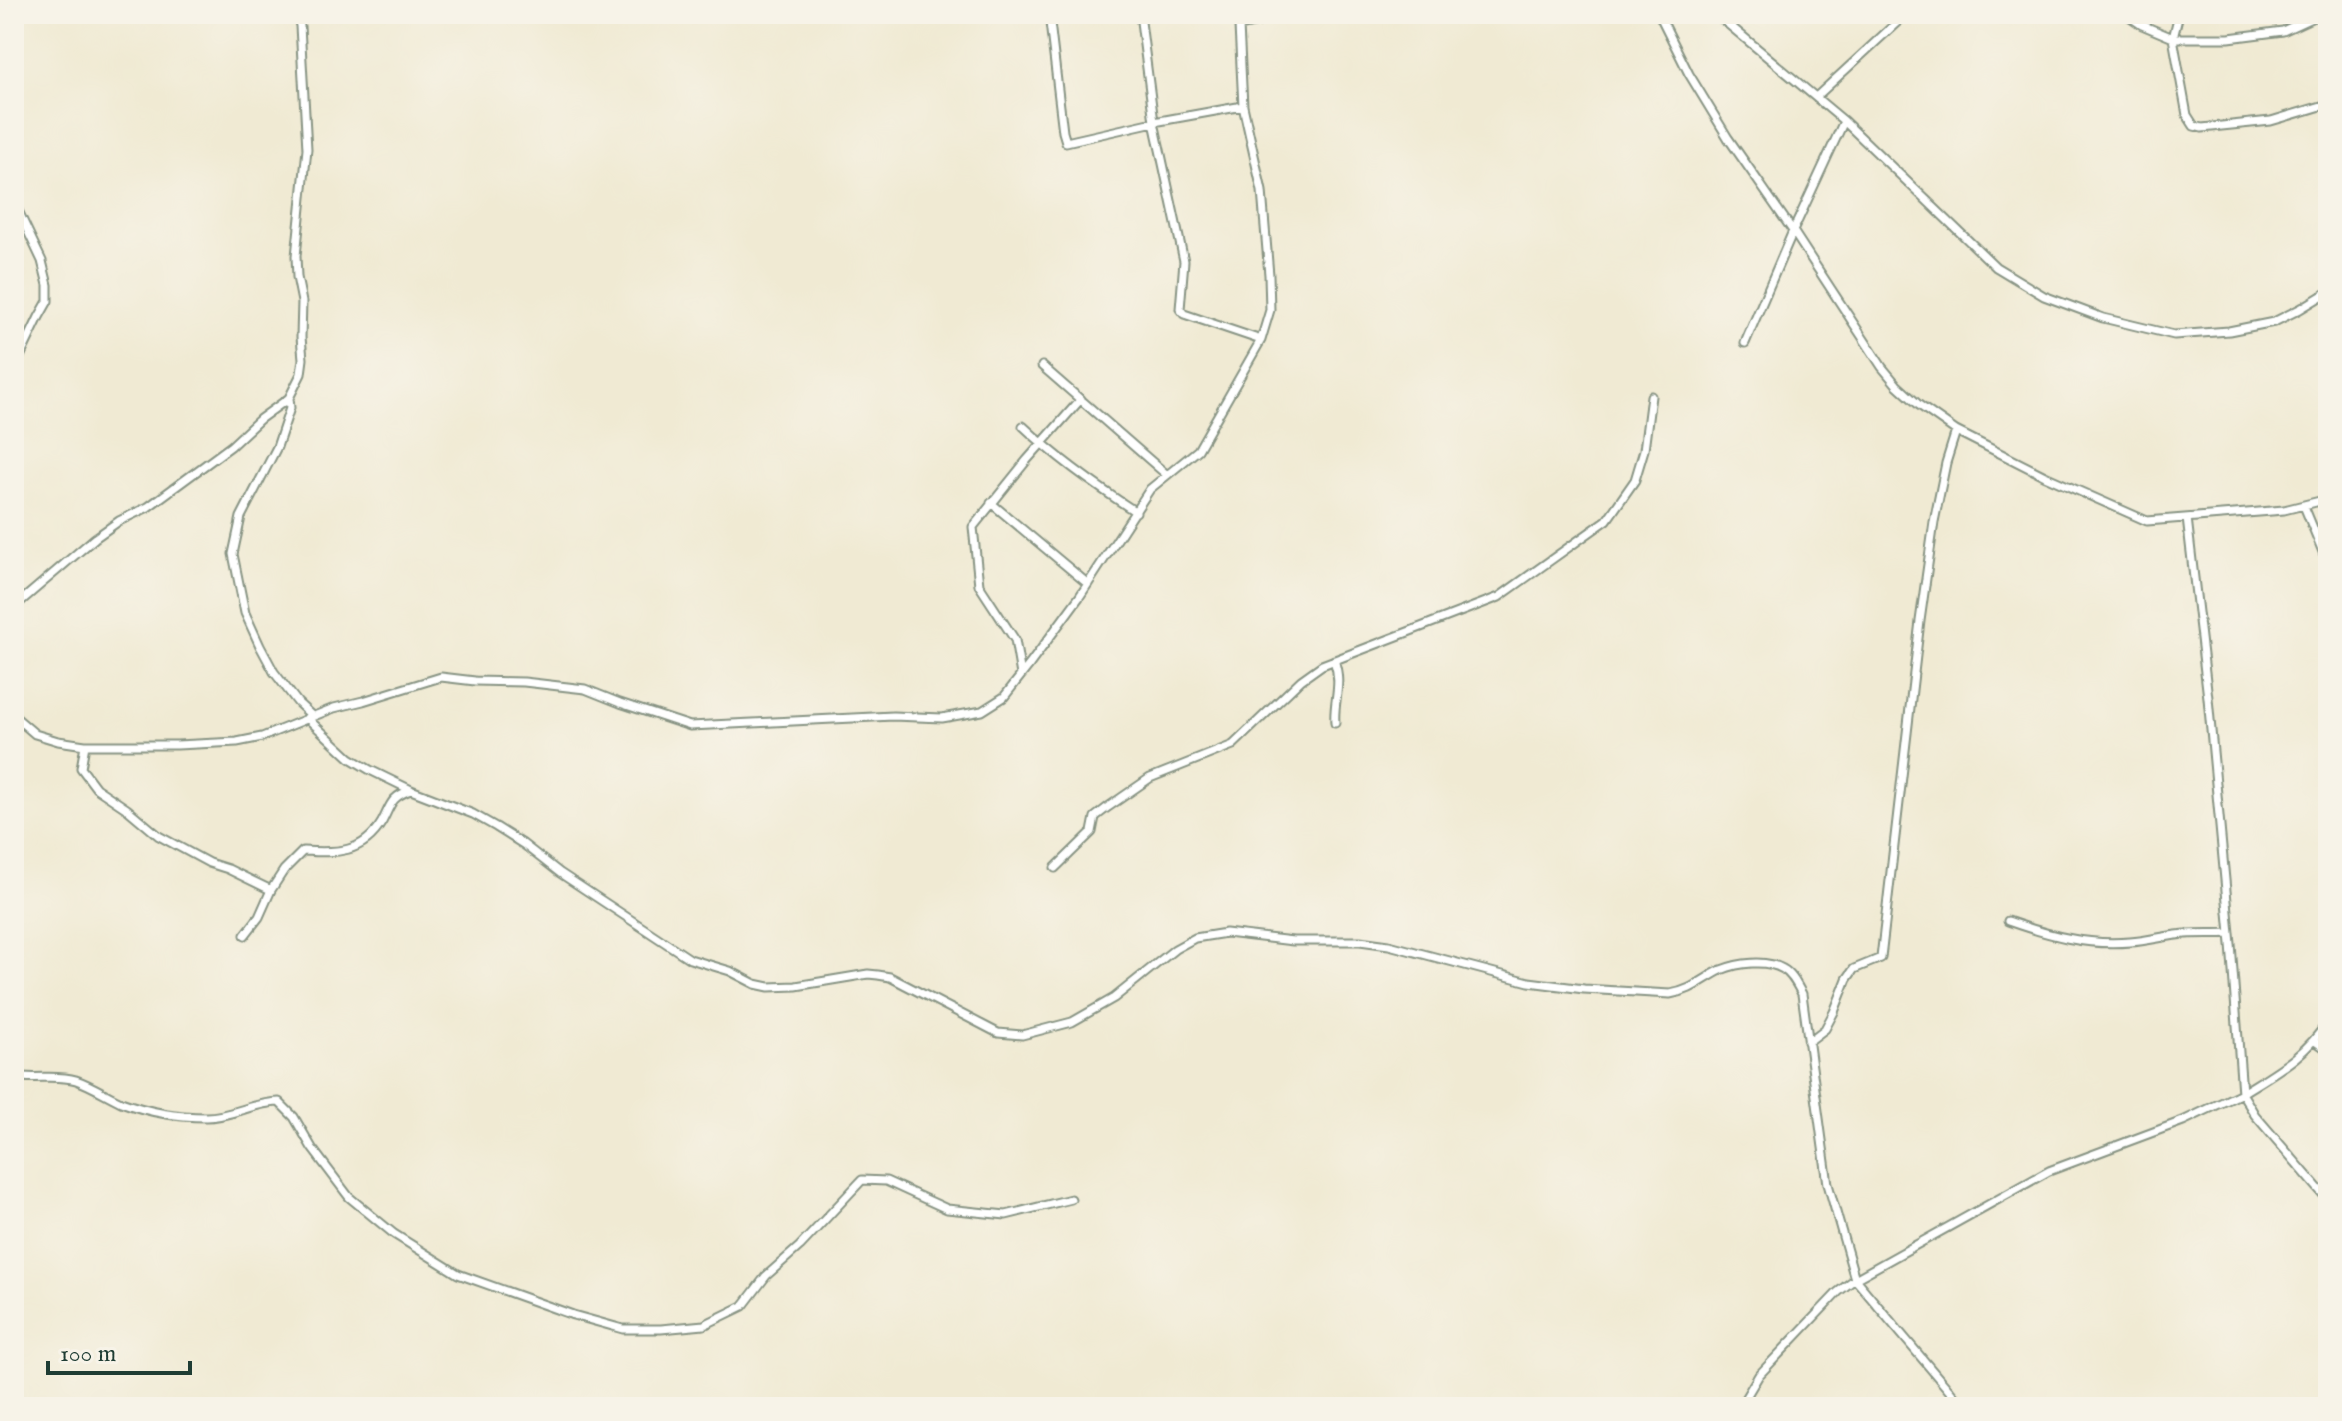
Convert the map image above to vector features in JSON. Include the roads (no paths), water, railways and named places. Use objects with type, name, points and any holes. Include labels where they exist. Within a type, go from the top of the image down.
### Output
[{"type":"street","points":[[14,607],[95,538],[119,521],[148,507],[219,455],[289,398],[301,374],[302,302],[296,256],[307,149],[297,14]]},
{"type":"street","points":[[1049,14],[1066,142],[1243,106]]},
{"type":"street","points":[[1140,14],[1154,122],[1184,261],[1180,309],[1184,314],[1261,340]]},
{"type":"street","points":[[14,716],[35,734],[85,745],[177,745],[249,740],[310,717],[441,677],[585,689],[690,726],[893,716],[942,718],[982,711],[1004,697],[1021,675],[1088,584],[1150,489],[1198,450],[1261,340],[1270,310],[1269,275],[1262,191],[1243,106],[1236,14]]},
{"type":"street","points":[[1239,26],[1286,14]]},
{"type":"street","points":[[1659,14],[1705,102],[1882,367],[1919,405],[1956,431],[2045,476],[2147,521],[2304,506],[2328,499]]},
{"type":"street","points":[[1716,14],[1844,121],[1996,267],[2068,307],[2174,335],[2229,331],[2274,322],[2328,292]]},
{"type":"street","points":[[1816,97],[1906,14]]},
{"type":"street","points":[[2126,14],[2142,25],[2173,38],[2229,38],[2283,31],[2320,14]]},
{"type":"street","points":[[2179,14],[2173,38],[2187,115],[2194,126],[2202,128],[2271,121],[2328,104]]},
{"type":"street","points":[[1745,343],[1844,121]]},
{"type":"street","points":[[14,202],[42,261],[48,285],[48,301],[14,369]]},
{"type":"street","points":[[1042,366],[1167,475]]},
{"type":"street","points":[[1055,868],[1092,832],[1095,817],[1116,801],[1150,778],[1233,745],[1301,680],[1322,665],[1499,597],[1607,520],[1635,480],[1646,439],[1651,396]]},
{"type":"street","points":[[289,398],[290,408],[277,447],[241,517],[233,554],[245,613],[274,672],[298,703],[350,758],[411,790],[473,814],[523,844],[560,873],[690,959],[730,971],[755,984],[796,986],[868,974],[890,977],[998,1033],[1022,1035],[1072,1022],[1114,998],[1175,949],[1195,938],[1226,933],[1293,941],[1360,941],[1389,945],[1529,982],[1584,989],[1670,994],[1683,992],[1732,966],[1748,963],[1783,968],[1802,994],[1828,1184],[1855,1279],[1963,1407]]},
{"type":"street","points":[[1021,675],[1015,640],[979,585],[973,527],[1081,399]]},
{"type":"street","points":[[1023,426],[1088,481],[1136,512]]},
{"type":"street","points":[[1808,1042],[1825,1029],[1854,969],[1881,958],[1934,522],[1956,431]]},
{"type":"street","points":[[991,503],[1088,584]]},
{"type":"street","points":[[2304,506],[2328,564]]},
{"type":"street","points":[[2187,518],[2208,698],[2242,1093],[2255,1115],[2328,1200]]},
{"type":"street","points":[[1334,660],[1339,684],[1335,723]]},
{"type":"street","points":[[85,745],[81,768],[96,788],[159,836],[271,890]]},
{"type":"street","points":[[245,935],[259,917],[284,870],[303,851],[338,853],[366,841],[393,799],[411,790]]},
{"type":"street","points":[[2008,921],[2077,941],[2102,943],[2230,933]]},
{"type":"street","points":[[1740,1407],[1759,1375],[1838,1292],[1855,1279],[2049,1171],[2183,1121],[2242,1093],[2297,1058],[2315,1041],[2328,1021]]},
{"type":"street","points":[[2315,1041],[2328,1050]]},
{"type":"street","points":[[14,1076],[75,1079],[122,1102],[153,1112],[181,1115],[210,1117],[265,1102],[279,1102],[294,1117],[312,1148],[349,1197],[394,1234],[458,1274],[573,1315],[623,1329],[704,1325],[743,1306],[766,1276],[800,1246],[862,1180],[886,1181],[947,1209],[1006,1215],[1071,1199]]}]
